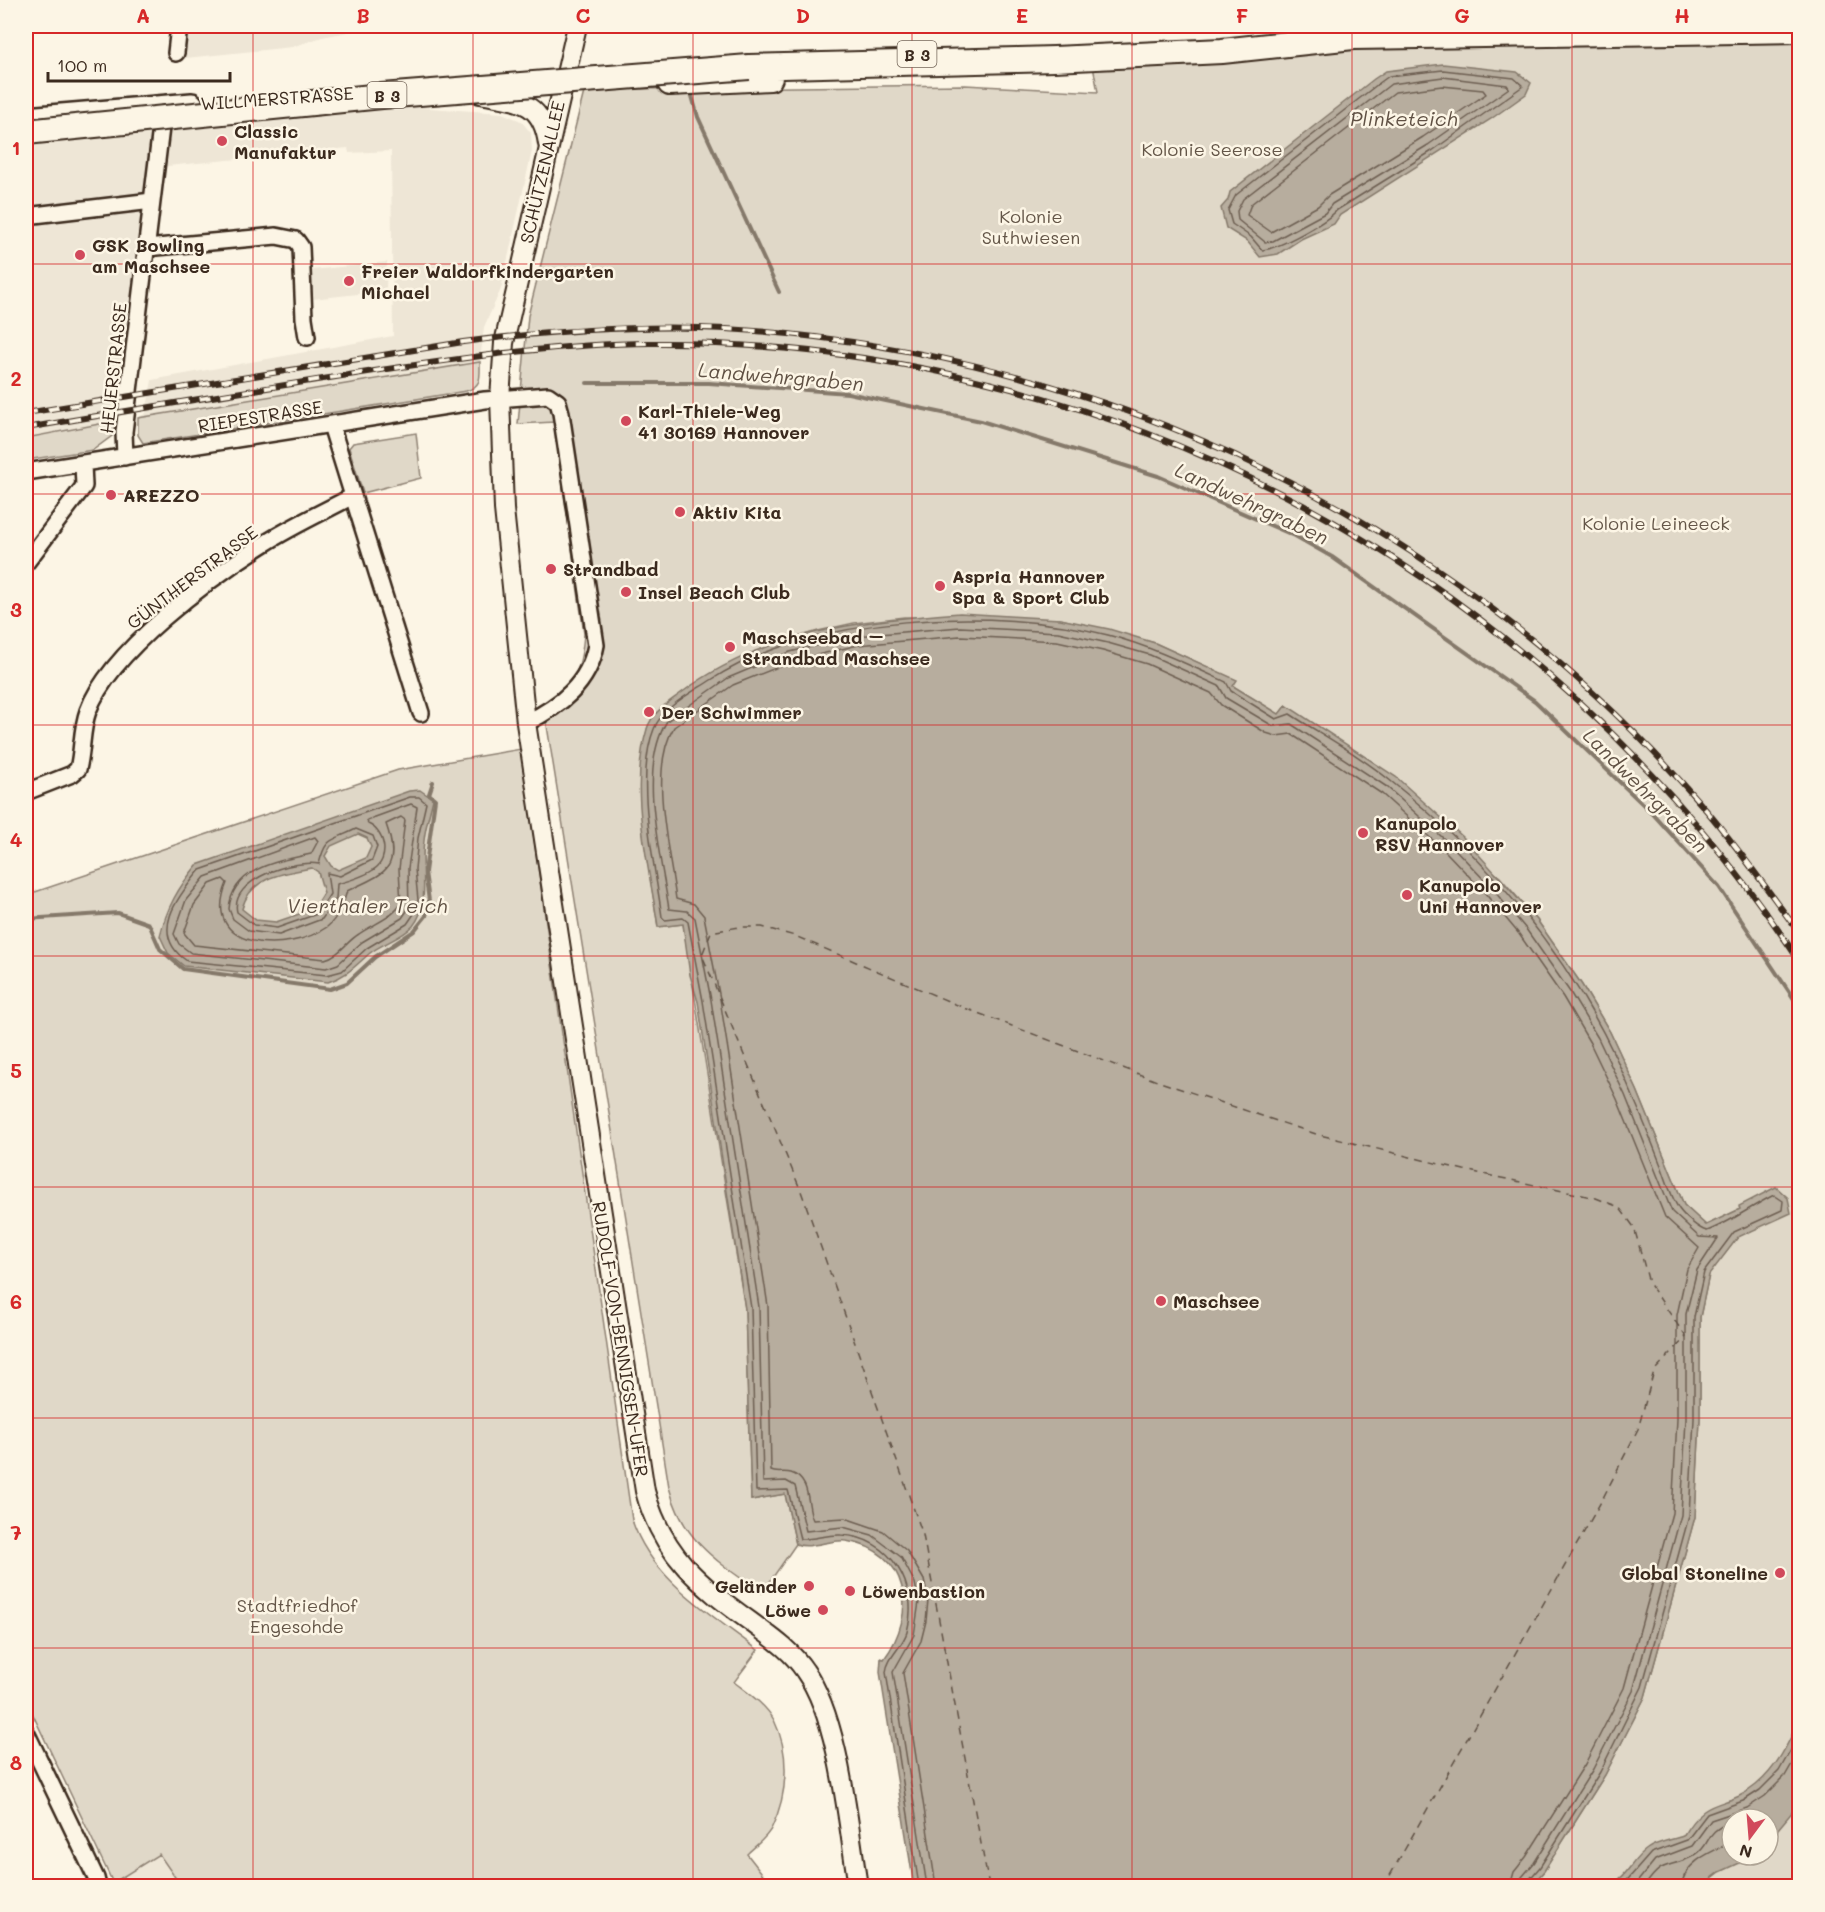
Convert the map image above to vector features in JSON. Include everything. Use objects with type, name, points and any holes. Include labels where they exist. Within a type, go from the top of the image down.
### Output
[{"type":"highway","name":"B 3","points":[[1147,50],[1353,29],[1484,26]]},
{"type":"highway","name":"B 3","points":[[26,125],[405,87],[748,63],[1095,51],[1222,51],[1353,38],[1800,30]]},
{"type":"highway","name":"B 3","points":[[26,132],[382,96],[748,63],[1054,59],[1095,51]]},
{"type":"highway","points":[[564,79],[597,76],[629,84],[708,83],[885,70],[949,62]]},
{"type":"main road","name":"WILLMERSTRASSE","points":[[26,118],[164,106],[564,79]]},
{"type":"street","points":[[176,53],[179,26]]},
{"type":"street","name":"SCHÜTZENALLEE","points":[[503,355],[514,291],[577,26]]},
{"type":"street","points":[[442,87],[522,102],[536,110],[548,146]]},
{"type":"street","name":"HEUERSTRASSE","points":[[125,457],[124,432],[164,106]]},
{"type":"street","points":[[26,216],[152,201]]},
{"type":"street","points":[[146,248],[276,236],[296,240],[301,247],[307,337]]},
{"type":"street","name":"RUDOLF-VON-BENNIGSEN-UFER","points":[[503,355],[500,398],[504,509],[643,1479],[652,1517],[671,1549],[692,1575],[784,1647],[807,1673],[832,1731],[858,1887]]},
{"type":"street","points":[[500,398],[548,395],[558,402],[596,645],[593,658],[581,682],[568,696],[533,719]]},
{"type":"street","name":"RIEPESTRASSE","points":[[26,472],[500,398]]},
{"type":"street","points":[[331,425],[421,713]]},
{"type":"street","points":[[26,563],[84,486],[83,464]]},
{"type":"street","name":"GÜNTHERSTRASSE","points":[[26,792],[72,774],[78,769],[81,735],[88,710],[121,658],[148,632],[264,544],[353,496]]},
{"type":"street","points":[[26,1732],[96,1878],[98,1887]]},
{"type":"shaded area","points":[[179,26],[380,26],[322,37],[292,47],[176,59]]},
{"type":"shaded area","points":[[371,104],[502,113],[521,121],[531,133],[532,151],[501,289],[484,327],[480,362],[138,418],[146,413],[152,380],[393,336],[391,151],[349,153],[348,148],[157,167],[125,384],[116,386],[111,419],[115,421],[26,438],[26,118]]},
{"type":"shaded area","name":"Freier Waldorfkindergarten Michael","points":[[387,262],[386,291],[312,299],[312,270]]},
{"type":"shaded area","points":[[159,1854],[181,1886],[114,1886],[113,1883]]},
{"type":"green space","points":[[1799,38],[1799,1886],[1531,1886],[1544,1871],[1605,1775],[1645,1697],[1695,1517],[1700,1419],[1700,1317],[1709,1274],[1738,1237],[1750,1230],[1751,1232],[1740,1209],[1706,1226],[1684,1205],[1637,1090],[1610,1032],[1582,985],[1537,920],[1500,877],[1286,705],[1279,715],[1233,686],[1236,680],[1155,643],[1061,619],[904,617],[854,623],[818,631],[755,651],[648,726],[643,751],[641,802],[643,826],[658,927],[683,924],[745,1309],[751,1500],[785,1494],[796,1544],[762,1593],[704,1549],[683,1522],[669,1487],[544,707],[563,691],[575,676],[581,658],[584,634],[554,422],[518,424],[528,316],[584,92],[631,89],[965,85],[1098,92],[1090,51]]},
{"type":"green space","points":[[480,362],[480,377],[477,384],[466,391],[143,443],[138,435],[138,418]]},
{"type":"green space","points":[[115,421],[112,436],[93,450],[26,460],[26,438]]},
{"type":"green space","points":[[416,433],[421,478],[363,493],[349,448],[353,443]]},
{"type":"green space","name":"Stadtfriedhof Engesohde","points":[[521,749],[632,1520],[641,1541],[668,1578],[702,1609],[758,1650],[734,1682],[756,1699],[770,1714],[783,1746],[784,1787],[777,1814],[768,1834],[747,1854],[772,1886],[181,1886],[159,1854],[113,1883],[26,1700],[26,895],[398,770]]},
{"type":"water","name":"Plinketeich","points":[[1443,64],[1517,72],[1531,83],[1526,94],[1491,119],[1340,215],[1334,224],[1301,239],[1278,254],[1260,257],[1247,241],[1226,228],[1221,208],[1228,200],[1230,192],[1374,79],[1386,71]]},
{"type":"water","name":"Maschsee","points":[[960,613],[1060,619],[1109,629],[1155,643],[1237,680],[1233,686],[1279,714],[1286,705],[1396,777],[1463,837],[1537,920],[1582,985],[1610,1032],[1637,1090],[1684,1205],[1706,1225],[1740,1209],[1739,1206],[1776,1187],[1788,1198],[1791,1213],[1738,1237],[1709,1275],[1700,1317],[1700,1419],[1695,1517],[1645,1697],[1605,1775],[1544,1871],[1531,1886],[914,1886],[880,1672],[881,1658],[884,1659],[895,1641],[901,1623],[904,1604],[902,1586],[895,1571],[884,1557],[867,1547],[846,1541],[807,1546],[796,1544],[785,1494],[751,1500],[745,1309],[698,1002],[690,975],[683,924],[658,927],[642,828],[639,778],[649,723],[661,708],[712,672],[779,643],[814,633],[886,620]]},
{"type":"water","name":"Vierthaler Teich","points":[[420,790],[433,799],[426,825],[423,852],[422,908],[409,930],[370,953],[346,974],[328,982],[184,966],[168,953],[160,936],[166,916],[174,898],[197,865],[409,791]],"holes":[[[358,834],[367,838],[371,847],[366,858],[338,870],[331,866],[325,856],[331,846]],[[312,868],[318,872],[324,893],[314,909],[276,922],[256,920],[242,909],[246,898],[260,883],[279,875]]]},
{"type":"water","points":[[1799,1720],[1799,1804],[1780,1827],[1780,1807],[1720,1807],[1720,1867],[1731,1867],[1720,1872],[1702,1886],[1610,1886],[1622,1877],[1647,1849],[1683,1836],[1692,1823],[1709,1808],[1735,1798],[1756,1785],[1776,1763]]},
{"type":"waterway","points":[[692,96],[698,117],[779,292]]},
{"type":"waterway","name":"Landwehrgraben","points":[[587,383],[709,383],[848,393],[981,421],[1158,476],[1295,536],[1332,557],[1535,701],[1652,813],[1719,887],[1800,1008]]},
{"type":"waterway","name":"Landwehrgraben","points":[[26,919],[118,913],[149,924],[160,949],[183,969],[330,989],[347,983],[375,957],[414,931],[426,916],[429,901],[425,872],[435,799],[429,794],[433,782]]},
{"type":"ferry route","points":[[989,1886],[923,1535],[801,1191],[702,955],[711,932],[739,927],[762,927],[795,936],[962,1007],[1157,1081],[1316,1134],[1464,1170],[1596,1198],[1619,1207],[1634,1227],[1649,1283],[1686,1337],[1654,1371],[1638,1429],[1602,1500],[1384,1886]]},
{"type":"railway","points":[[26,413],[463,342],[627,328],[726,329],[867,344],[1004,373],[1137,415],[1265,469],[1387,537],[1502,616],[1608,707],[1706,810],[1800,934]]},
{"type":"railway","points":[[26,428],[415,365],[516,352],[616,344],[650,343],[823,353],[990,383],[1151,435],[1304,506],[1447,595],[1578,701],[1696,824],[1800,962]]},
{"type":"place","name":"Classic Manufaktur","points":[[222,141]]},
{"type":"place","name":"GSK Bowling am Maschsee","points":[[80,255]]},
{"type":"place","name":"Freier Waldorfkindergarten Michael","points":[[349,281]]},
{"type":"place","name":"Karl-Thiele-Weg 41 30169 Hannover","points":[[626,421]]},
{"type":"place","name":"AREZZO","points":[[111,495]]},
{"type":"place","name":"Aktiv Kita","points":[[680,512]]},
{"type":"place","name":"Strandbad","points":[[551,569]]},
{"type":"place","name":"Aspria Hannover Spa & Sport Club","points":[[940,586]]},
{"type":"place","name":"Insel Beach Club","points":[[626,592]]},
{"type":"place","name":"Maschseebad – Strandbad Maschsee","points":[[730,647]]},
{"type":"place","name":"Der Schwimmer","points":[[649,712]]},
{"type":"place","name":"Kanupolo RSV Hannover","points":[[1363,833]]},
{"type":"place","name":"Kanupolo Uni Hannover","points":[[1407,895]]},
{"type":"place","name":"Maschsee","points":[[1161,1301]]},
{"type":"place","name":"Global Stoneline","points":[[1780,1573]]},
{"type":"place","name":"Geländer","points":[[809,1586]]},
{"type":"place","name":"Löwenbastion","points":[[850,1591]]},
{"type":"place","name":"Löwe","points":[[823,1610]]},
{"type":"park label","name":"Kolonie Seerose","points":[[1212,149]]},
{"type":"park label","name":"Kolonie Suthwiesen","points":[[1031,226]]},
{"type":"park label","name":"Kolonie Leineeck","points":[[1656,523]]}]
